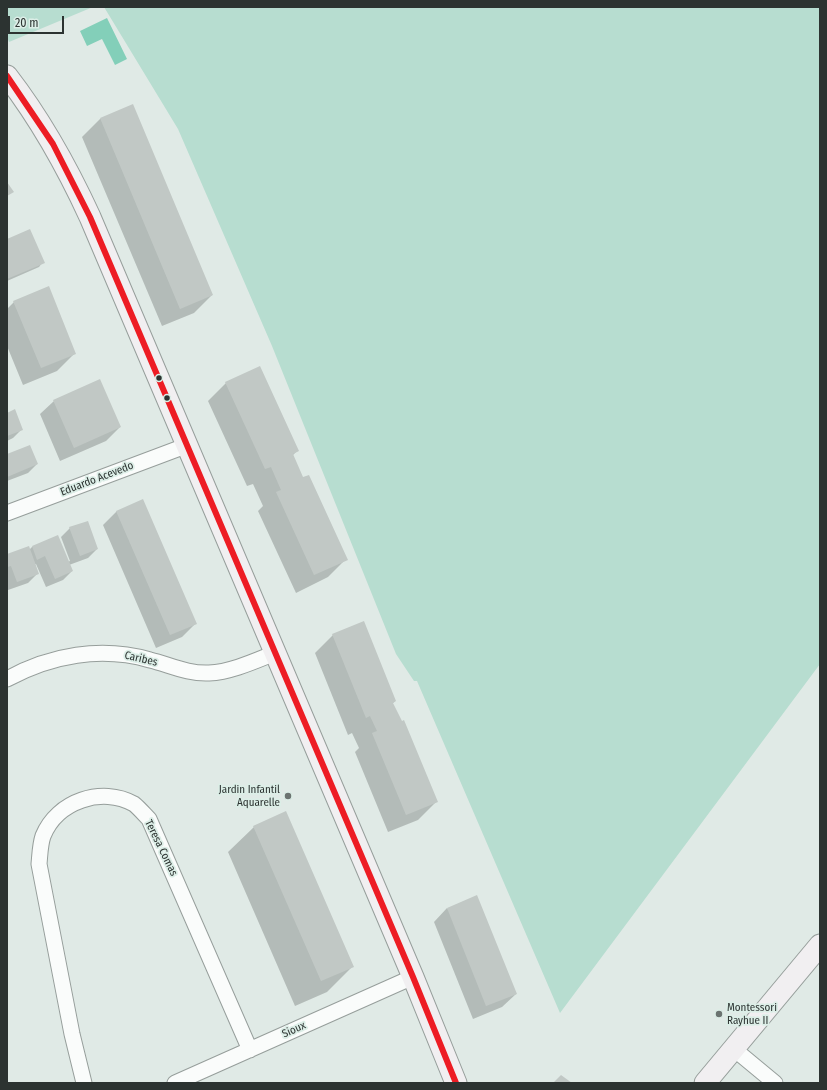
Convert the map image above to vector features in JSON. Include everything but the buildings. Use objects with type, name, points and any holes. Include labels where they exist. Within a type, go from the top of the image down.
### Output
[{"type":"main road","points":[[7,76],[38,118],[81,197],[188,445],[413,977],[456,1083]]},
{"type":"main road","points":[[706,1083],[820,945]]},
{"type":"street","name":"Eduardo Acevedo","points":[[7,514],[188,445]]},
{"type":"street","name":"Caribes","points":[[7,679],[40,663],[81,654],[124,654],[150,660],[187,672],[210,673],[234,668],[276,653]]},
{"type":"street","name":"Teresa Comas","points":[[84,1083],[72,1034],[39,864],[44,835],[51,823],[72,804],[85,798],[101,796],[119,798],[135,805],[149,819],[250,1050]]},
{"type":"street","name":"Sioux","points":[[175,1083],[413,977]]},
{"type":"street","points":[[734,1049],[775,1083]]},
{"type":"shaded area","points":[[7,7],[93,7],[9,42],[7,37]]},
{"type":"shaded area","points":[[104,7],[820,7],[820,664],[560,1013],[417,681],[414,681],[396,654],[272,346],[178,129]]},
{"type":"shaded area","points":[[107,18],[127,59],[115,65],[102,39],[87,46],[80,31]]},
{"type":"transit line","points":[[7,76],[53,144],[90,217],[413,977],[456,1083]]},
{"type":"place","name":"Jardin Infantil Aquarelle","points":[[288,796]]},
{"type":"place","name":"Montessori Rayhue II","points":[[719,1014]]}]
